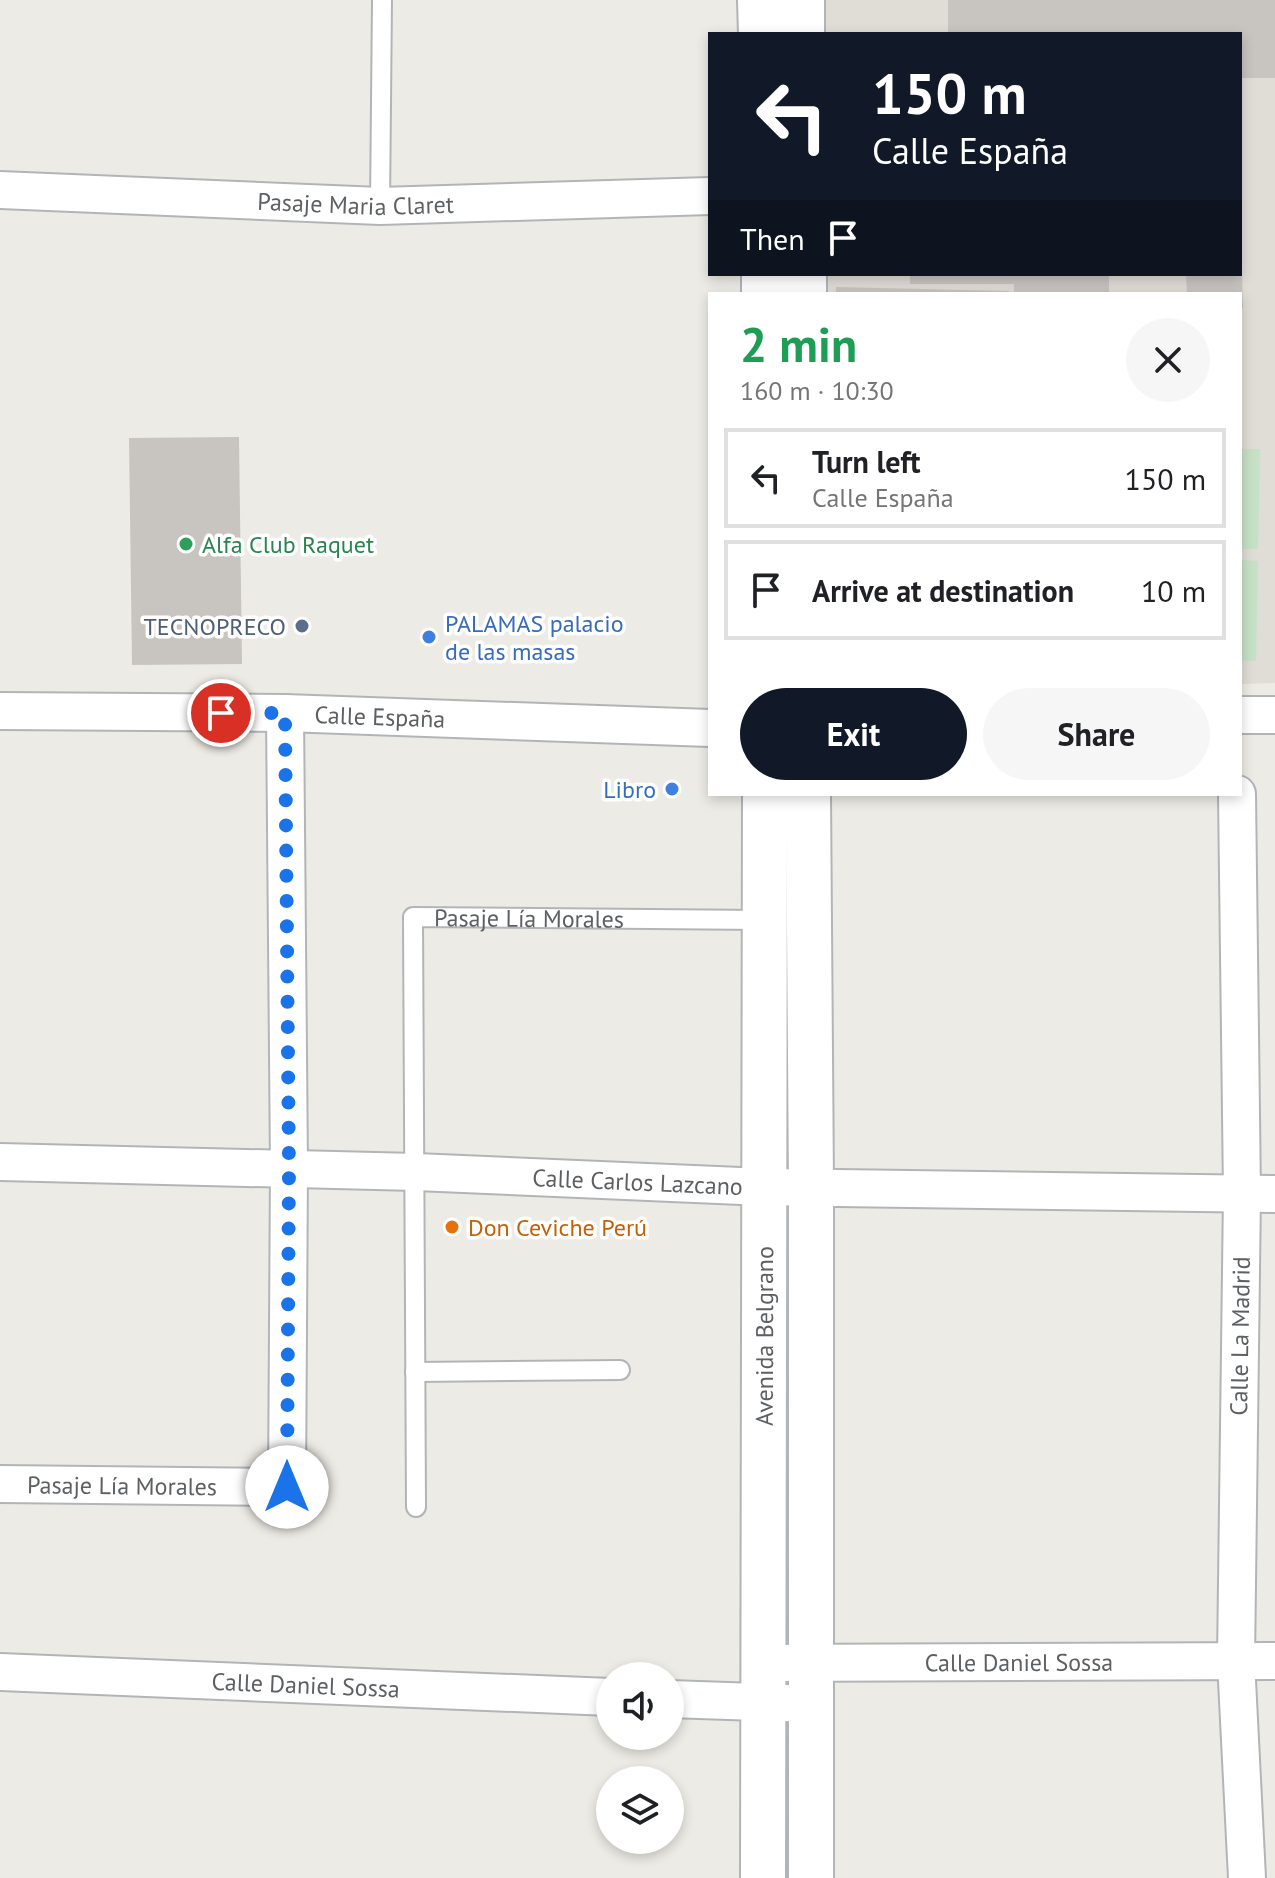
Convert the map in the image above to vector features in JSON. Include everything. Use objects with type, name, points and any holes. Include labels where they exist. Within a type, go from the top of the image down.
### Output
[{"type":"street","points":[[760,0],[761,32]]},
{"type":"street","points":[[802,0],[802,32]]},
{"type":"street","name":"Pasaje Maria Claret","points":[[0,190],[380,206],[708,196]]},
{"type":"street","name":"Calle España","points":[[0,711],[285,713],[708,728]]},
{"type":"street","name":"Pasaje Lía Morales","points":[[0,1484],[287,1487],[289,1168],[285,713]]},
{"type":"street","points":[[1242,715],[1275,715]]},
{"type":"street","name":"Avenida Belgrano","points":[[763,1878],[765,796]]},
{"type":"street","name":"Avenida Belgrano","points":[[808,796],[811,1878]]},
{"type":"street","name":"Calle La Madrid","points":[[1237,796],[1258,1193],[1236,1661],[1247,1878]]},
{"type":"street","name":"Calle Carlos Lazcano","points":[[0,1162],[416,1172],[765,1187],[1258,1193]]},
{"type":"street","name":"Calle Daniel Sossa","points":[[684,1697],[763,1683],[812,1684],[1275,1661]]},
{"type":"street","name":"Calle Daniel Sossa","points":[[0,1672],[596,1696]]},
{"type":"lane","points":[[380,206],[382,0]]},
{"type":"lane","name":"Pasaje Lía Morales","points":[[416,1507],[413,917],[763,920]]},
{"type":"lane","points":[[415,1372],[620,1370]]},
{"type":"shaded area","points":[[823,0],[1275,0],[1275,683],[1242,684],[1242,292],[823,292],[823,276],[1242,276],[1242,32],[823,32]]},
{"type":"green space","points":[[1242,449],[1260,449],[1258,549],[1242,549]]},
{"type":"green space","points":[[1242,560],[1258,561],[1256,661],[1242,660]]},
{"type":"building","points":[[948,0],[1275,0],[1275,78],[1242,78],[1242,32],[948,32]]},
{"type":"building","points":[[1242,274],[1243,308],[1242,292],[1187,292],[1186,276]]},
{"type":"building","points":[[910,276],[1109,276],[1109,292],[1014,292],[1014,284],[910,284]]},
{"type":"building","points":[[836,287],[1009,291],[1009,292],[836,292]]},
{"type":"building","points":[[239,437],[242,664],[132,665],[129,438]]},
{"type":"place","name":"Alfa Club Raquet","points":[[186,544]]},
{"type":"place","name":"TECNOPRECO","points":[[302,626]]},
{"type":"place","name":"PALAMAS palacio de las masas","points":[[429,637]]},
{"type":"place","name":"Libro","points":[[672,789]]},
{"type":"place","name":"Don Ceviche Perú","points":[[452,1227]]},
{"type":"route","points":[[221,713],[285,713],[289,1168],[287,1487]]}]
